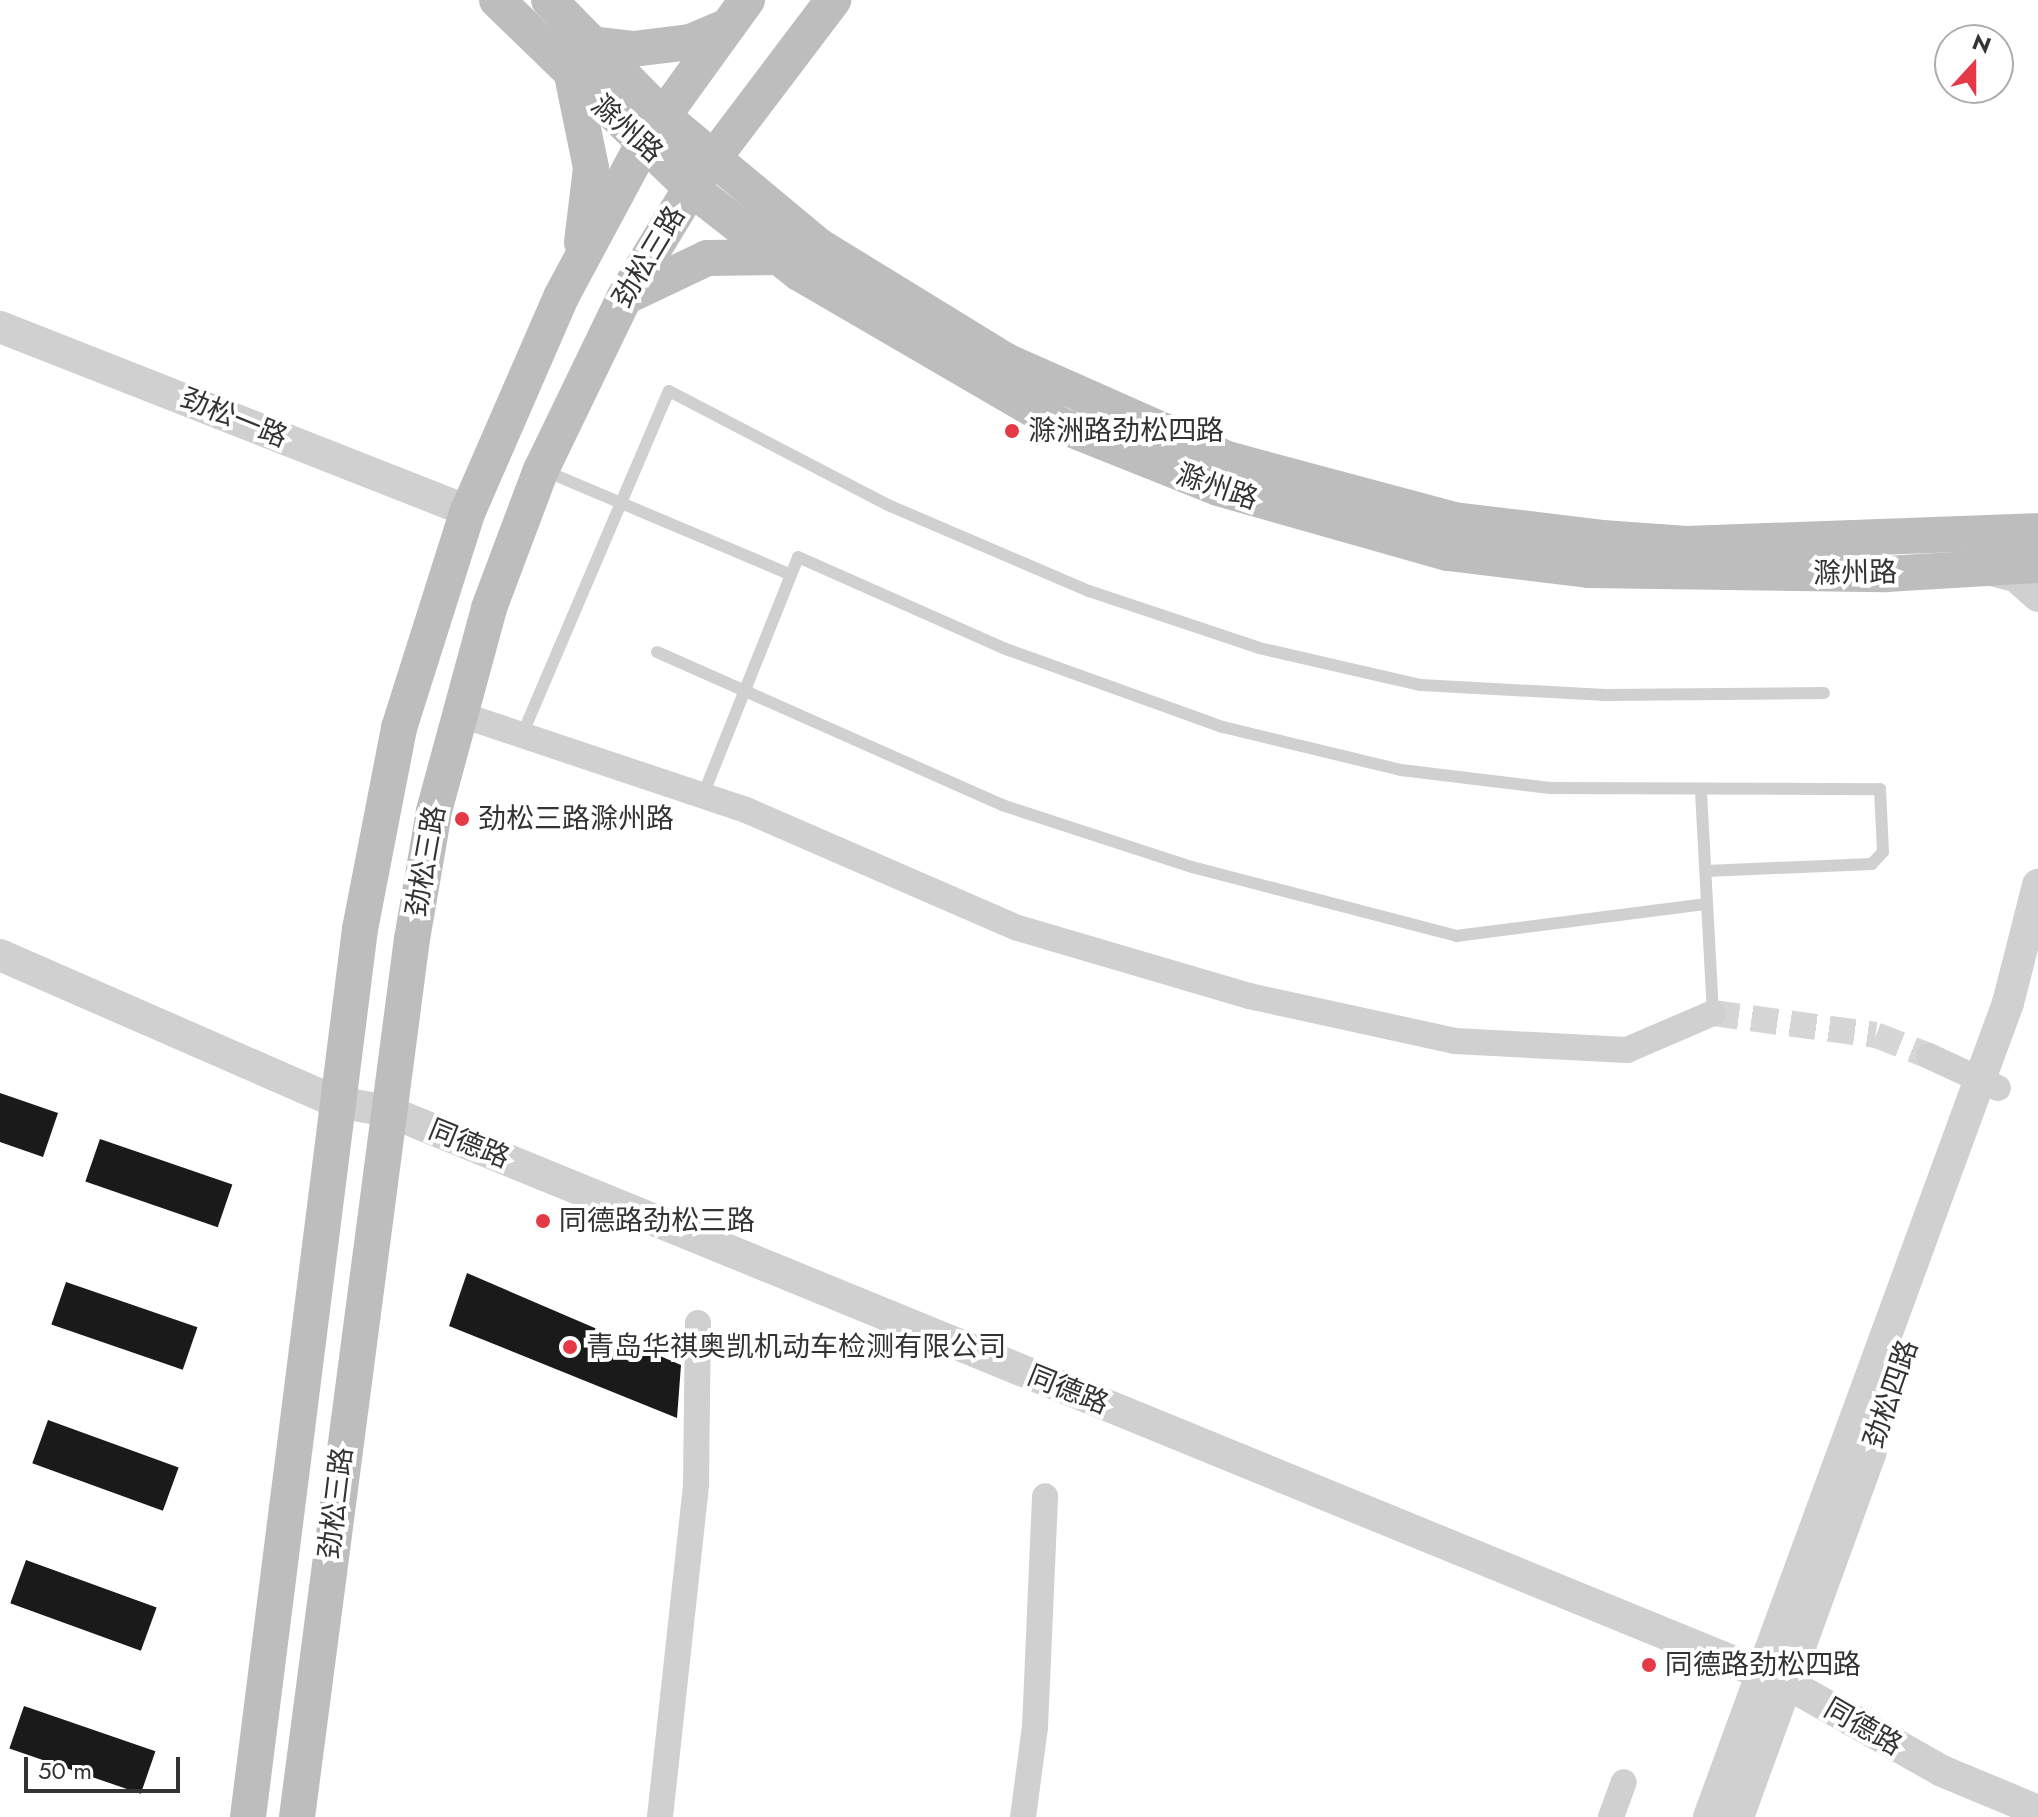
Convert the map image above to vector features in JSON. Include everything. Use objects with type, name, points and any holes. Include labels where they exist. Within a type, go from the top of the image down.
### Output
[{"type":"main road","name":"滁州路","points":[[497,0],[572,79],[654,130],[713,160],[819,246],[1004,360],[1147,429],[1316,486],[1454,520],[1687,544],[2038,531]]},
{"type":"main road","name":"滁州路","points":[[549,0],[591,44],[654,130],[691,188],[776,257],[900,338],[1058,424],[1307,518],[1464,557],[1588,570],[1886,574],[2038,565]]},
{"type":"main road","name":"劲松三路","points":[[297,1817],[388,1111],[432,825],[459,714],[541,470],[624,298],[691,188],[833,0]]},
{"type":"main road","points":[[591,44],[633,49],[690,42],[738,13]]},
{"type":"main road","name":"劲松三路","points":[[248,1817],[337,1102],[382,801],[468,511],[579,264],[654,130],[738,13]]},
{"type":"main road","points":[[572,79],[591,168],[579,264]]},
{"type":"main road","points":[[624,298],[707,258],[776,257]]},
{"type":"street","name":"劲松一路","points":[[0,327],[468,511]]},
{"type":"street","points":[[1984,568],[2016,576],[2038,596]]},
{"type":"street","points":[[459,714],[703,795],[1018,928],[1249,996],[1455,1041],[1627,1050],[1713,1013]]},
{"type":"street","points":[[1989,1085],[2038,885]]},
{"type":"street","name":"同德路","points":[[0,955],[337,1102],[388,1111],[1777,1680],[1942,1771],[2038,1811]]},
{"type":"street","points":[[1738,1817],[1777,1680],[1989,1085],[2038,969]]},
{"type":"street","points":[[1929,1056],[1989,1085]]},
{"type":"street","points":[[660,1817],[696,1483],[698,1323]]},
{"type":"street","points":[[1023,1817],[1037,1711],[1045,1496]]},
{"type":"street","points":[[1709,1817],[1777,1680]]},
{"type":"street","points":[[1611,1817],[1624,1782]]},
{"type":"lane","points":[[522,735],[669,391],[888,505],[1089,591],[1259,648],[1421,685],[1605,695],[1824,693]]},
{"type":"lane","points":[[541,470],[791,575]]},
{"type":"lane","points":[[703,795],[798,557],[1003,648],[1223,727],[1401,770],[1550,788],[1701,792],[1880,789],[1883,852],[1872,864],[1706,871]]},
{"type":"lane","points":[[657,652],[747,686],[1002,805],[1192,867],[1456,936],[1707,904]]},
{"type":"lane","points":[[1701,792],[1713,1013]]},
{"type":"building","points":[[0,1093],[58,1113],[43,1157],[0,1142]]},
{"type":"building","points":[[100,1139],[232,1185],[218,1227],[85,1182]]},
{"type":"building","name":"青岛华祺奥凯机动车检测有限公司","points":[[467,1273],[681,1365],[677,1418],[449,1326]]},
{"type":"building","points":[[66,1282],[197,1327],[183,1370],[51,1325]]},
{"type":"building","points":[[48,1420],[179,1468],[163,1511],[32,1463]]},
{"type":"building","points":[[26,1560],[157,1608],[141,1651],[10,1603]]},
{"type":"building","points":[[24,1706],[155,1751],[141,1794],[9,1749]]},
{"type":"tunnel","points":[[1713,1013],[1876,1035],[1929,1056]]},
{"type":"place","name":"滁洲路劲松四路","points":[[1012,431]]},
{"type":"place","name":"劲松三路滁州路","points":[[462,819]]},
{"type":"place","name":"同德路劲松三路","points":[[543,1221]]},
{"type":"place","name":"青岛华祺奥凯机动车检测有限公司","points":[[570,1347]]},
{"type":"place","name":"同德路劲松四路","points":[[1649,1665]]}]
